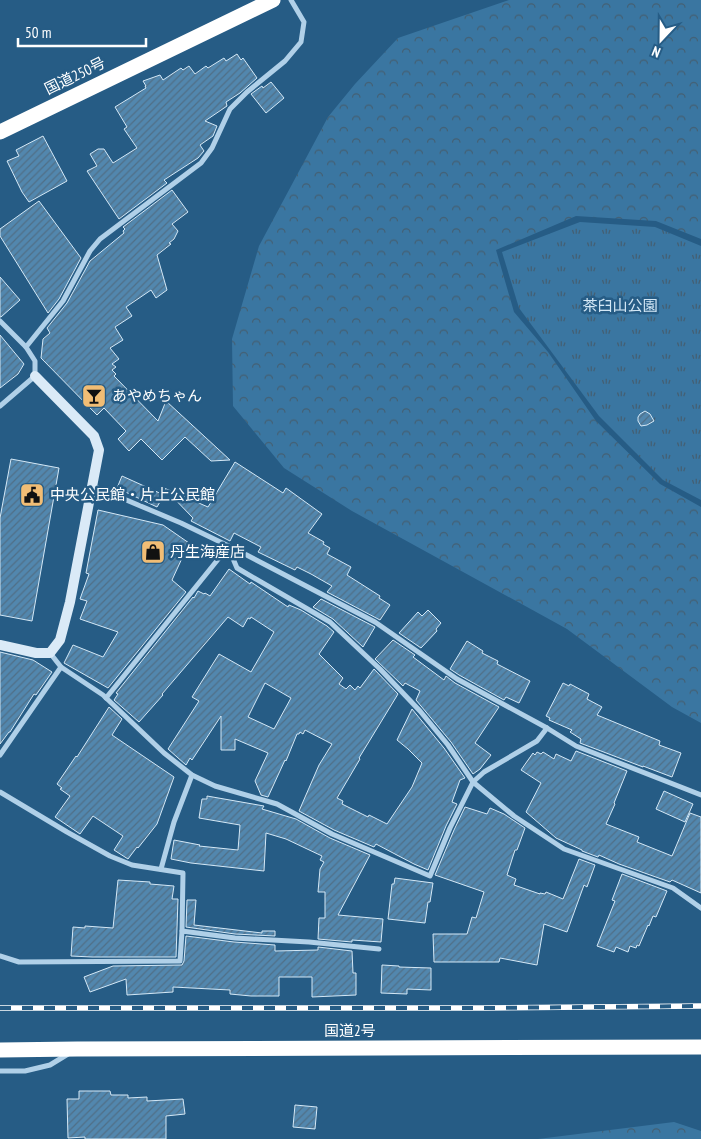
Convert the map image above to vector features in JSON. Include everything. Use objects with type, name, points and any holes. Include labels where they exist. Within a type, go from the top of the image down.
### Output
[{"type":"highway","name":"国道250号","points":[[0,132],[273,0]]},
{"type":"highway","name":"国道2号","points":[[0,1050],[701,1047]]},
{"type":"street","points":[[26,346],[63,301],[90,251],[100,239],[201,162],[212,148],[230,109],[246,92],[285,61],[301,42],[304,22],[291,0]]},
{"type":"street","points":[[0,321],[26,346],[36,361],[35,376],[0,406]]},
{"type":"street","points":[[35,376],[94,436],[99,450],[70,602],[60,640],[50,653]]},
{"type":"street","points":[[92,486],[181,523],[375,622],[457,679],[548,728],[576,746],[701,795]]},
{"type":"street","points":[[106,698],[228,547]]},
{"type":"street","points":[[228,547],[236,568],[330,622],[380,669],[420,711],[448,745],[472,782],[514,816],[564,849],[673,888],[701,908]]},
{"type":"street","points":[[0,646],[36,653],[50,653]]},
{"type":"street","points":[[50,653],[61,667],[106,698],[164,753],[192,775],[215,786],[277,804],[332,834],[430,876],[472,782],[484,772],[537,741],[548,728]]},
{"type":"street","points":[[0,755],[61,667]]},
{"type":"street","points":[[161,870],[174,822],[192,775]]},
{"type":"street","points":[[0,792],[110,856],[132,865],[184,873],[180,961],[19,962],[0,956]]},
{"type":"street","points":[[182,931],[235,938],[309,942],[379,949]]},
{"type":"street","points":[[0,1071],[25,1071],[50,1065],[77,1049]]},
{"type":"green space","points":[[509,0],[701,0],[701,239],[656,221],[576,216],[496,250],[514,312],[548,352],[596,421],[660,484],[701,507],[701,723],[672,707],[567,629],[352,511],[284,468],[233,406],[232,339],[259,246],[328,117],[355,84],[398,38]]},
{"type":"green space","name":"茶臼山公園","points":[[580,222],[655,227],[701,246],[701,500],[663,480],[599,416],[519,308],[502,252]]},
{"type":"green space","points":[[674,1122],[701,1131],[701,1139],[538,1139]]},
{"type":"building","points":[[237,54],[241,60],[243,58],[257,78],[226,102],[227,106],[205,121],[217,126],[213,136],[200,145],[204,151],[198,158],[164,180],[167,183],[119,219],[87,171],[97,166],[90,154],[98,149],[104,149],[113,163],[137,148],[124,129],[127,127],[115,107],[146,88],[143,81],[160,75],[163,80],[181,68],[183,70],[189,66],[195,74],[206,66],[208,68],[224,58],[226,61]]},
{"type":"building","points":[[271,82],[284,98],[266,113],[251,94]]},
{"type":"building","points":[[43,136],[67,181],[29,202],[7,161],[19,156],[16,150]]},
{"type":"building","points":[[172,190],[188,212],[172,224],[178,231],[174,239],[169,243],[171,244],[157,255],[167,290],[156,298],[151,290],[126,307],[132,316],[115,327],[123,340],[110,348],[119,359],[112,364],[116,367],[112,370],[116,374],[114,376],[158,421],[166,401],[230,460],[211,461],[185,437],[162,460],[141,439],[129,451],[118,439],[126,431],[104,408],[97,415],[41,358],[43,339],[50,333],[47,328],[67,303],[90,261],[124,233],[125,229],[123,227]]},
{"type":"building","points":[[39,201],[81,258],[59,299],[48,313],[0,236],[0,229]]},
{"type":"building","points":[[0,277],[20,300],[1,317],[0,317]]},
{"type":"building","points":[[0,335],[24,364],[18,374],[0,388]]},
{"type":"building","points":[[645,411],[650,414],[654,421],[641,426],[638,417]]},
{"type":"building","points":[[11,459],[59,468],[32,621],[0,615],[0,518]]},
{"type":"building","points":[[235,462],[283,493],[286,488],[322,514],[308,533],[324,542],[323,544],[330,548],[327,554],[351,567],[347,575],[380,596],[379,598],[390,605],[380,620],[327,592],[332,586],[311,574],[297,567],[295,570],[258,552],[261,547],[234,533],[230,541],[191,521],[193,518],[164,488],[208,507]]},
{"type":"building","points":[[122,476],[164,495],[157,507],[117,488]]},
{"type":"building","points":[[98,510],[163,525],[189,543],[172,580],[186,592],[108,688],[64,663],[73,645],[103,657],[118,632],[80,619],[87,601],[80,599],[89,574],[86,573]]},
{"type":"building","points":[[229,569],[288,607],[289,605],[301,610],[334,632],[319,654],[343,678],[339,684],[346,689],[350,685],[355,690],[358,686],[360,688],[374,669],[398,694],[337,798],[343,801],[342,804],[387,824],[412,787],[422,763],[397,740],[412,709],[444,748],[465,778],[460,780],[452,802],[457,804],[428,870],[376,844],[374,847],[334,830],[299,811],[319,765],[332,744],[305,730],[303,734],[300,732],[297,734],[268,797],[261,795],[255,781],[268,753],[235,739],[235,750],[221,750],[221,716],[192,760],[190,758],[186,765],[168,749],[199,701],[192,697],[219,654],[251,672],[274,632],[251,617],[250,619],[248,618],[243,627],[228,617],[139,722],[114,700],[118,694],[116,693],[198,591],[210,596]],"holes":[[[265,683],[291,698],[274,729],[248,717]]]},
{"type":"building","points":[[321,599],[375,627],[363,647],[333,619],[313,607]]},
{"type":"building","points":[[428,610],[441,623],[436,629],[437,631],[421,648],[399,633],[418,612],[422,616]]},
{"type":"building","points":[[393,640],[415,655],[413,657],[444,680],[446,676],[499,707],[475,743],[491,755],[480,769],[473,774],[451,742],[416,700],[420,691],[405,683],[403,686],[375,659]]},
{"type":"building","points":[[467,641],[483,651],[482,653],[498,661],[497,664],[530,681],[519,703],[506,697],[504,700],[450,669]]},
{"type":"building","points":[[0,652],[33,660],[52,672],[36,695],[34,694],[10,732],[0,744]]},
{"type":"building","points":[[563,683],[569,686],[570,684],[589,694],[587,699],[602,707],[597,715],[660,741],[659,745],[681,753],[672,777],[580,743],[581,739],[570,732],[572,730],[549,720],[550,718],[546,716]]},
{"type":"building","points":[[109,707],[122,719],[112,735],[174,777],[157,824],[128,859],[114,850],[123,836],[93,816],[80,834],[55,817],[70,796],[60,789],[62,788],[57,784]]},
{"type":"building","points":[[576,751],[627,771],[606,824],[639,837],[637,842],[672,856],[690,813],[701,817],[701,893],[672,880],[670,882],[599,855],[598,857],[582,851],[556,838],[526,812],[541,783],[521,770],[533,753],[535,755],[537,752],[541,754],[543,752],[554,759],[556,754],[571,761]]},
{"type":"building","points":[[664,791],[693,804],[685,822],[656,809]]},
{"type":"building","points":[[207,796],[264,806],[262,809],[296,819],[330,838],[370,855],[338,915],[383,919],[381,942],[318,939],[319,918],[325,918],[325,892],[318,892],[320,869],[324,862],[320,860],[322,856],[286,839],[266,833],[264,871],[171,859],[174,840],[199,846],[238,850],[240,825],[199,818],[202,799],[207,799]]},
{"type":"building","points":[[465,807],[487,814],[490,808],[504,814],[525,828],[507,875],[516,879],[514,885],[540,894],[545,894],[546,892],[563,899],[579,859],[595,865],[587,887],[584,885],[567,932],[544,924],[537,965],[500,958],[499,962],[434,962],[433,934],[467,934],[472,917],[476,918],[484,892],[435,875]]},
{"type":"building","points":[[622,874],[667,891],[656,917],[653,916],[639,946],[637,945],[636,948],[630,946],[628,952],[616,947],[614,952],[597,946],[615,901],[612,900]]},
{"type":"building","points":[[395,878],[433,883],[425,923],[388,919],[392,884],[394,884]]},
{"type":"building","points":[[118,880],[174,886],[172,899],[178,899],[176,957],[71,956],[73,927],[113,928]]},
{"type":"building","points":[[187,900],[196,900],[194,925],[262,933],[262,931],[275,931],[275,936],[235,934],[186,927]]},
{"type":"building","points":[[186,936],[275,945],[275,951],[318,950],[318,947],[352,951],[353,973],[356,973],[356,995],[312,997],[312,977],[279,977],[279,996],[251,996],[230,994],[230,990],[173,987],[173,992],[127,995],[126,979],[90,992],[84,977],[113,966],[182,965]]},
{"type":"building","points":[[382,965],[431,968],[431,990],[407,989],[407,994],[381,993]]},
{"type":"building","points":[[79,1091],[110,1091],[111,1095],[128,1095],[128,1098],[147,1097],[147,1101],[183,1099],[185,1114],[166,1116],[166,1139],[68,1138],[67,1099],[79,1099]]},
{"type":"building","points":[[295,1105],[317,1107],[315,1129],[293,1127]]},
{"type":"railway","points":[[0,1008],[701,1006]]},
{"type":"place","name":"あやめちゃん","points":[[94,396]]},
{"type":"place","name":"中央公民館・片上公民館","points":[[32,495]]},
{"type":"place","name":"丹生海産店","points":[[153,552]]}]
